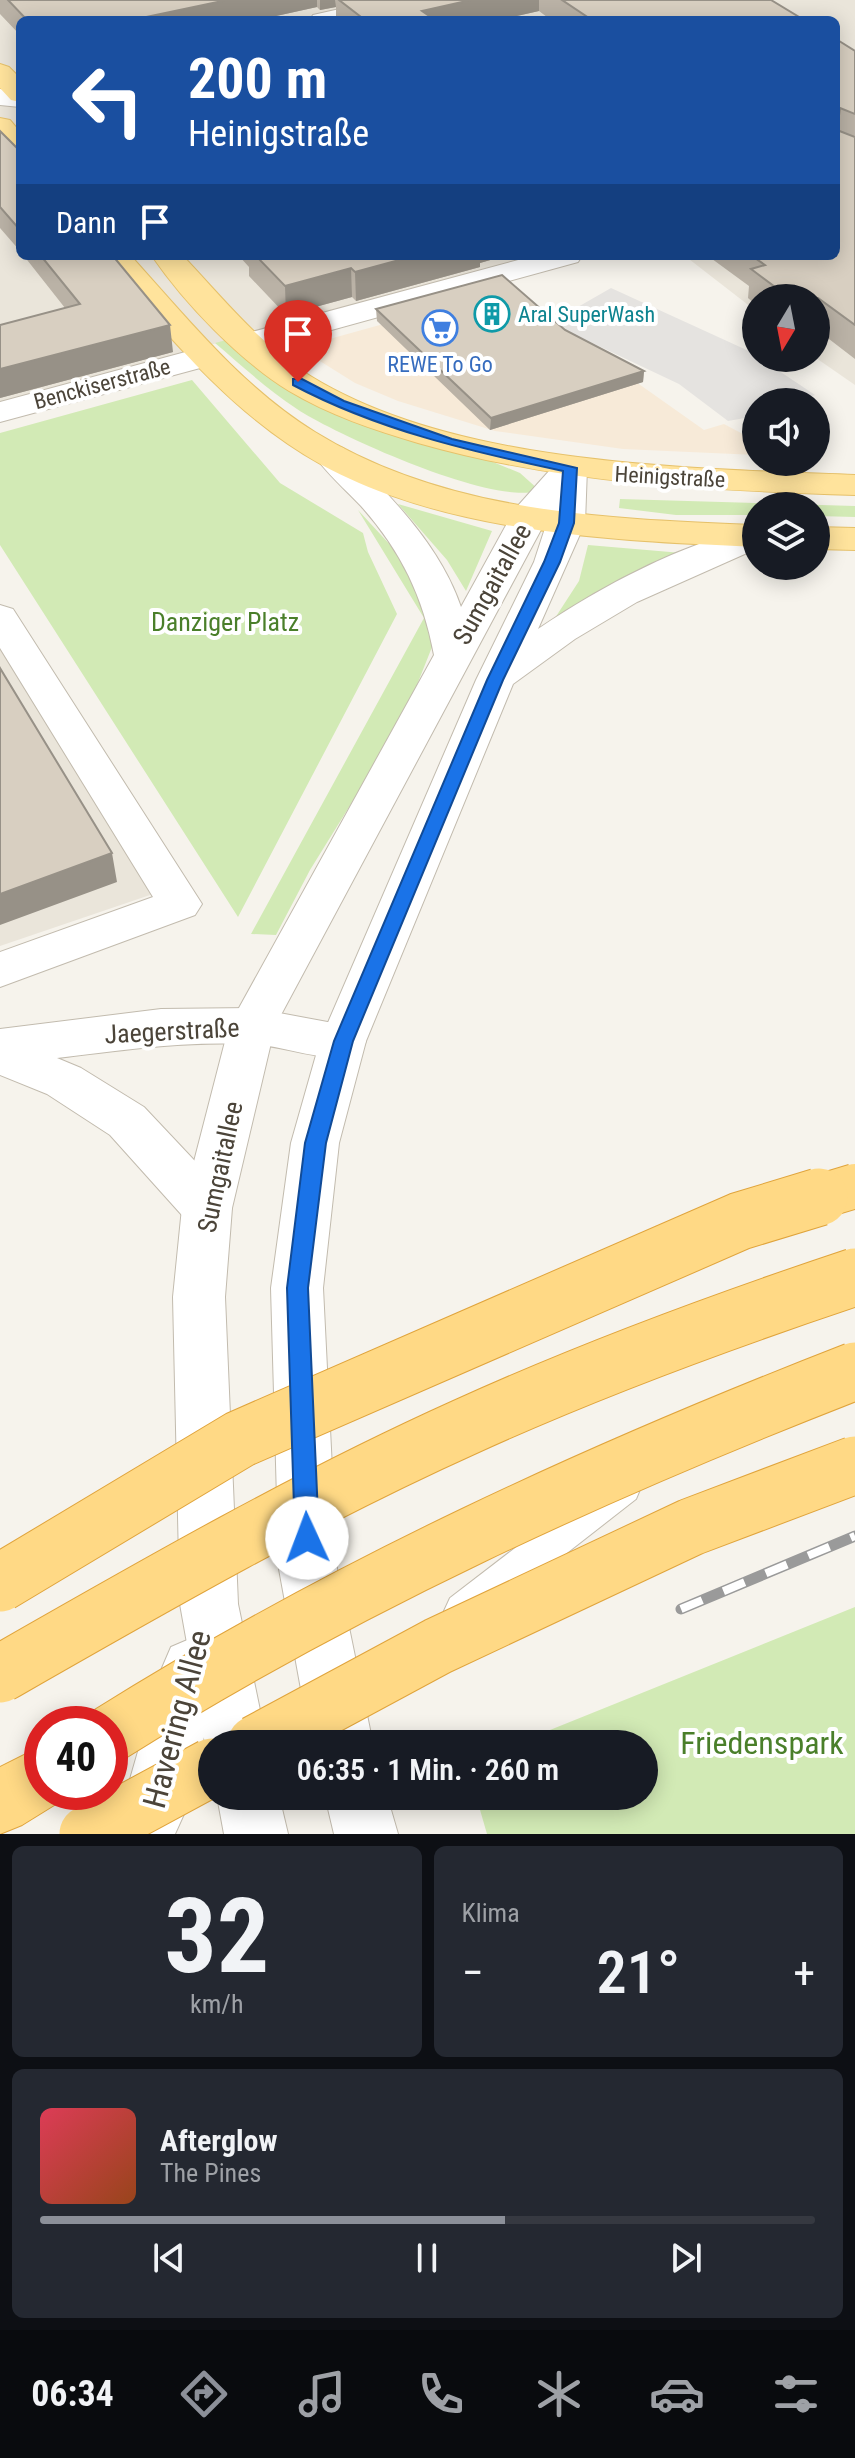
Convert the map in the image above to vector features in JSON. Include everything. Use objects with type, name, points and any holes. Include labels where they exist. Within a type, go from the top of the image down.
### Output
[{"type":"highway","points":[[0,1583],[240,1439],[740,1221],[855,1186]]},
{"type":"highway","points":[[0,1674],[332,1493],[530,1398],[725,1321],[855,1277]]},
{"type":"highway","points":[[128,1724],[347,1598],[547,1498],[746,1412],[855,1371]]},
{"type":"highway","points":[[282,1730],[438,1646],[691,1527],[855,1465]]},
{"type":"highway","points":[[88,1834],[198,1775]]},
{"type":"highway","points":[[0,1803],[24,1788]]},
{"type":"main road","points":[[0,72],[16,91]]},
{"type":"main road","points":[[0,126],[16,144]]},
{"type":"main road","points":[[119,260],[204,357],[270,414],[331,455],[422,491],[528,517],[567,523],[742,536]]},
{"type":"main road","name":"Heinigstraße","points":[[171,260],[248,343],[298,382],[389,424],[496,455],[570,468],[648,477],[855,485]]},
{"type":"main road","points":[[830,538],[855,539]]},
{"type":"street","points":[[340,16],[414,0]]},
{"type":"street","points":[[248,343],[552,260]]},
{"type":"street","name":"Benckiserstraße","points":[[0,412],[204,357]]},
{"type":"street","points":[[331,455],[393,522],[432,575],[445,603],[453,655]]},
{"type":"street","name":"Sumgaitallee","points":[[233,1730],[209,1604],[199,1297],[207,1208],[252,1026],[528,517],[570,468]]},
{"type":"street","name":"Sumgaitallee","points":[[338,1730],[308,1569],[297,1288],[315,1143],[343,1041],[495,680],[552,562],[567,523],[570,468]]},
{"type":"street","points":[[495,680],[532,650],[601,606],[708,554],[742,542]]},
{"type":"street","points":[[0,617],[180,904],[0,970]]},
{"type":"street","name":"Jaegerstraße","points":[[0,1047],[161,1027],[252,1026],[343,1041]]},
{"type":"street","points":[[0,1055],[64,1081],[127,1121],[207,1208]]},
{"type":"street","name":"Havering Allee","points":[[145,1834],[164,1780],[209,1604]]},
{"type":"street","points":[[251,1810],[256,1834]]},
{"type":"street","points":[[360,1810],[366,1834]]},
{"type":"lane","points":[[342,1730],[426,1640],[652,1465]]},
{"type":"shaded area","points":[[0,0],[855,0],[855,385],[830,368],[830,284],[742,284],[742,300],[690,260],[840,260],[840,16],[16,16],[16,260],[517,260],[0,403]]},
{"type":"shaded area","points":[[611,288],[742,348],[742,372],[781,372],[805,388],[742,388],[742,418],[728,421],[679,384],[550,323]]},
{"type":"shaded area","points":[[506,290],[704,430],[724,424],[742,434],[742,454],[623,449],[495,431],[398,401],[355,383],[307,353],[315,343]]},
{"type":"shaded area","points":[[0,647],[153,894],[0,946]]},
{"type":"green space","points":[[230,339],[264,368],[520,473],[539,490],[518,493],[455,479],[380,451],[317,421],[286,402],[215,343]]},
{"type":"green space","name":"Danziger Platz","points":[[192,380],[280,483],[363,533],[368,552],[397,614],[238,917],[0,545],[0,433]]},
{"type":"green space","points":[[620,499],[742,503],[742,515],[676,515],[619,508]]},
{"type":"green space","points":[[398,504],[492,531],[466,591],[447,560]]},
{"type":"green space","points":[[830,505],[855,506],[855,517],[830,516]]},
{"type":"green space","points":[[358,510],[405,561],[438,632],[403,720],[310,870],[276,935],[251,934],[424,618]]},
{"type":"green space","points":[[588,545],[682,553],[555,618],[579,581]]},
{"type":"green space","name":"Friedenspark","points":[[855,1607],[855,1834],[487,1834],[480,1810],[658,1810],[658,1730],[550,1730]]},
{"type":"building","points":[[8,0],[227,0],[151,16],[23,16]]},
{"type":"building","points":[[339,0],[471,0],[422,11],[429,16],[360,16]]},
{"type":"building","points":[[562,0],[771,0],[797,16],[586,16]]},
{"type":"building","points":[[840,42],[855,51],[855,114],[840,108]]},
{"type":"building","points":[[0,131],[16,147],[16,225],[0,207]]},
{"type":"building","points":[[840,131],[855,137],[855,325],[830,307],[830,284],[771,284],[751,269],[765,265],[758,260],[840,260]]},
{"type":"building","points":[[44,260],[116,260],[170,325],[0,369],[0,325],[80,304]]},
{"type":"building","points":[[260,260],[399,260],[355,272],[351,268],[285,286]]},
{"type":"building","points":[[502,275],[565,330],[644,371],[491,418],[376,309]]},
{"type":"building","points":[[0,668],[112,853],[0,894]]},
{"type":"railway","points":[[681,1609],[855,1536]]},
{"type":"place","name":"Aral SuperWash","points":[[492,314]]},
{"type":"place","name":"REWE To Go","points":[[440,328]]},
{"type":"route","points":[[298,382],[339,404],[448,443],[570,468],[567,523],[552,562],[495,680],[343,1041],[315,1143],[297,1288],[307,1538]]}]
